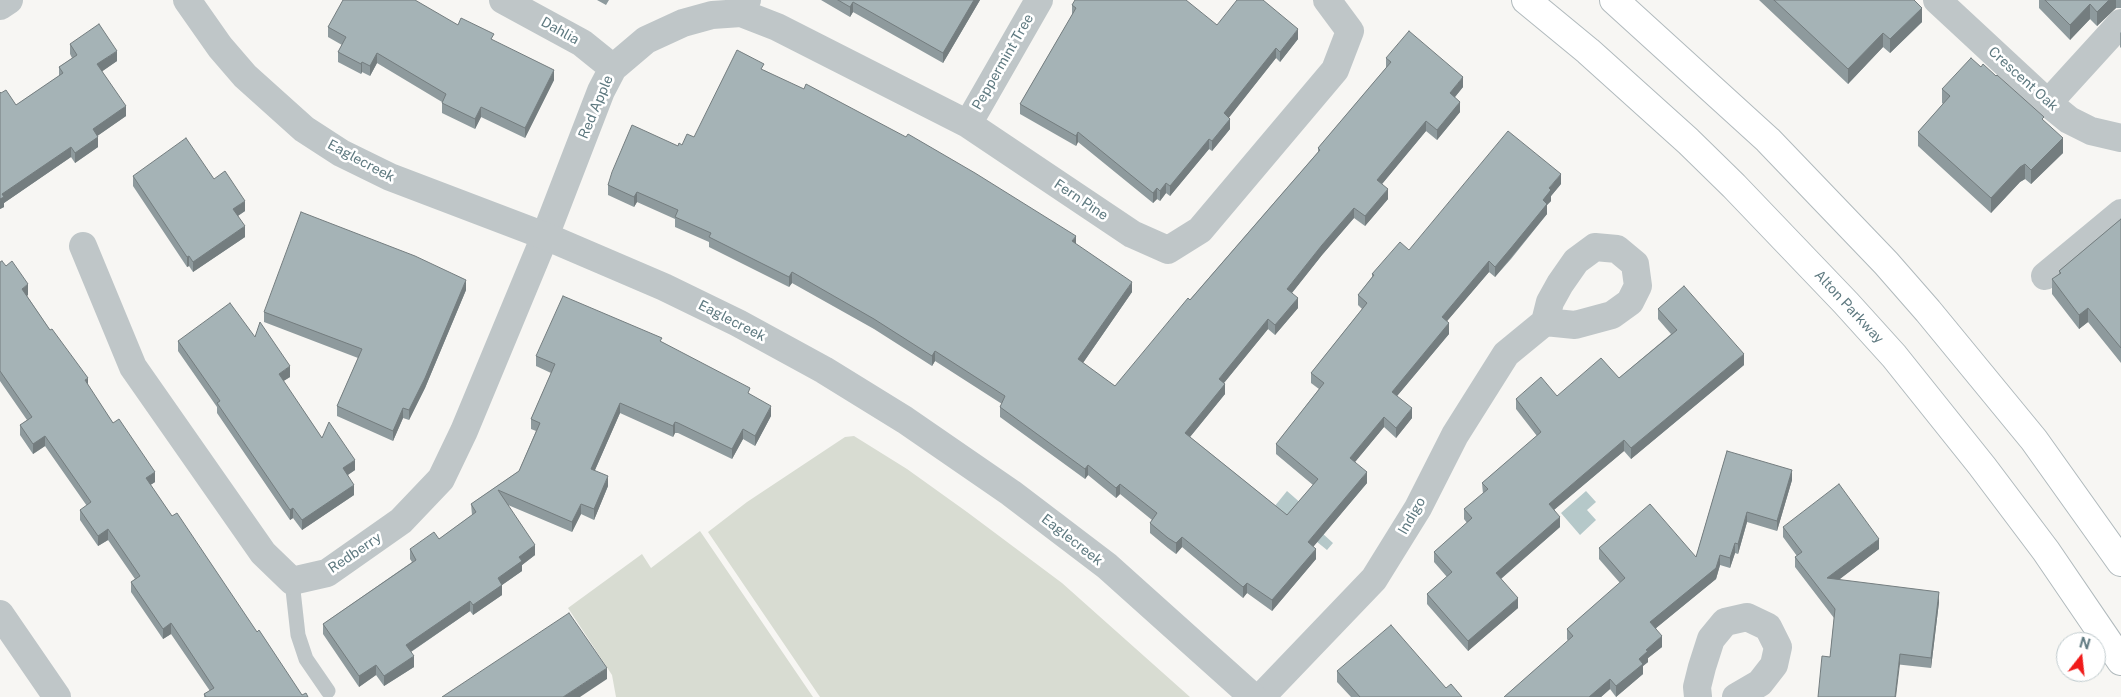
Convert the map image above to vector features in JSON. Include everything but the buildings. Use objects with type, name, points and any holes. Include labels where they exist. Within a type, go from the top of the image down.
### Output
[{"type":"main road","name":"Alton Parkway","points":[[1526,0],[1588,51],[1695,148],[1734,186],[1858,316],[1894,356],[1982,466],[2046,551],[2121,661]]},
{"type":"main road","points":[[1614,0],[1768,140],[1892,270],[2034,440],[2121,562]]},
{"type":"street","points":[[0,6],[9,0]]},
{"type":"street","name":"Eaglecreek","points":[[187,0],[220,47],[245,76],[304,129],[319,139],[341,153],[390,177],[545,236],[664,287],[738,323],[824,370],[913,425],[1011,493],[1106,566],[1253,697]]},
{"type":"street","name":"Dahlia","points":[[503,0],[582,43],[613,68]]},
{"type":"street","name":"Peppermint Tree","points":[[968,124],[1039,0]]},
{"type":"street","name":"Fern Pine","points":[[744,6],[777,27],[968,124],[1132,234],[1168,250],[1200,230],[1335,70],[1350,31],[1327,0]]},
{"type":"street","name":"Crescent Oak","points":[[1937,0],[2048,103],[2069,120],[2091,131],[2121,138]]},
{"type":"street","name":"Red Apple","points":[[545,236],[601,92],[613,68],[646,40],[676,26],[744,6]]},
{"type":"street","points":[[2048,103],[2121,23]]},
{"type":"street","points":[[2045,276],[2121,213]]},
{"type":"street","name":"Redberry","points":[[292,581],[327,573],[401,521],[440,479],[464,431],[545,236]]},
{"type":"street","points":[[83,246],[133,367],[263,552],[292,581]]},
{"type":"street","name":"Indigo","points":[[1261,697],[1374,579],[1418,508],[1455,435],[1506,354],[1545,322]]},
{"type":"street","points":[[0,614],[57,697]]},
{"type":"street","points":[[1698,697],[1697,687],[1711,639],[1725,622],[1747,617],[1768,627],[1778,647],[1774,666],[1765,677],[1736,697]]},
{"type":"lane","points":[[292,581],[298,635],[306,659],[328,692]]},
{"type":"shaded area","points":[[854,436],[907,469],[1062,583],[1190,697],[820,697],[708,532],[747,502],[845,437]]},
{"type":"shaded area","points":[[1287,491],[1327,526],[1322,533],[1333,543],[1327,550],[1274,507]]},
{"type":"shaded area","points":[[1586,491],[1596,502],[1587,510],[1596,520],[1580,535],[1561,513]]},
{"type":"shaded area","points":[[700,531],[813,697],[616,697],[612,675],[568,608],[642,554],[651,568]]}]
